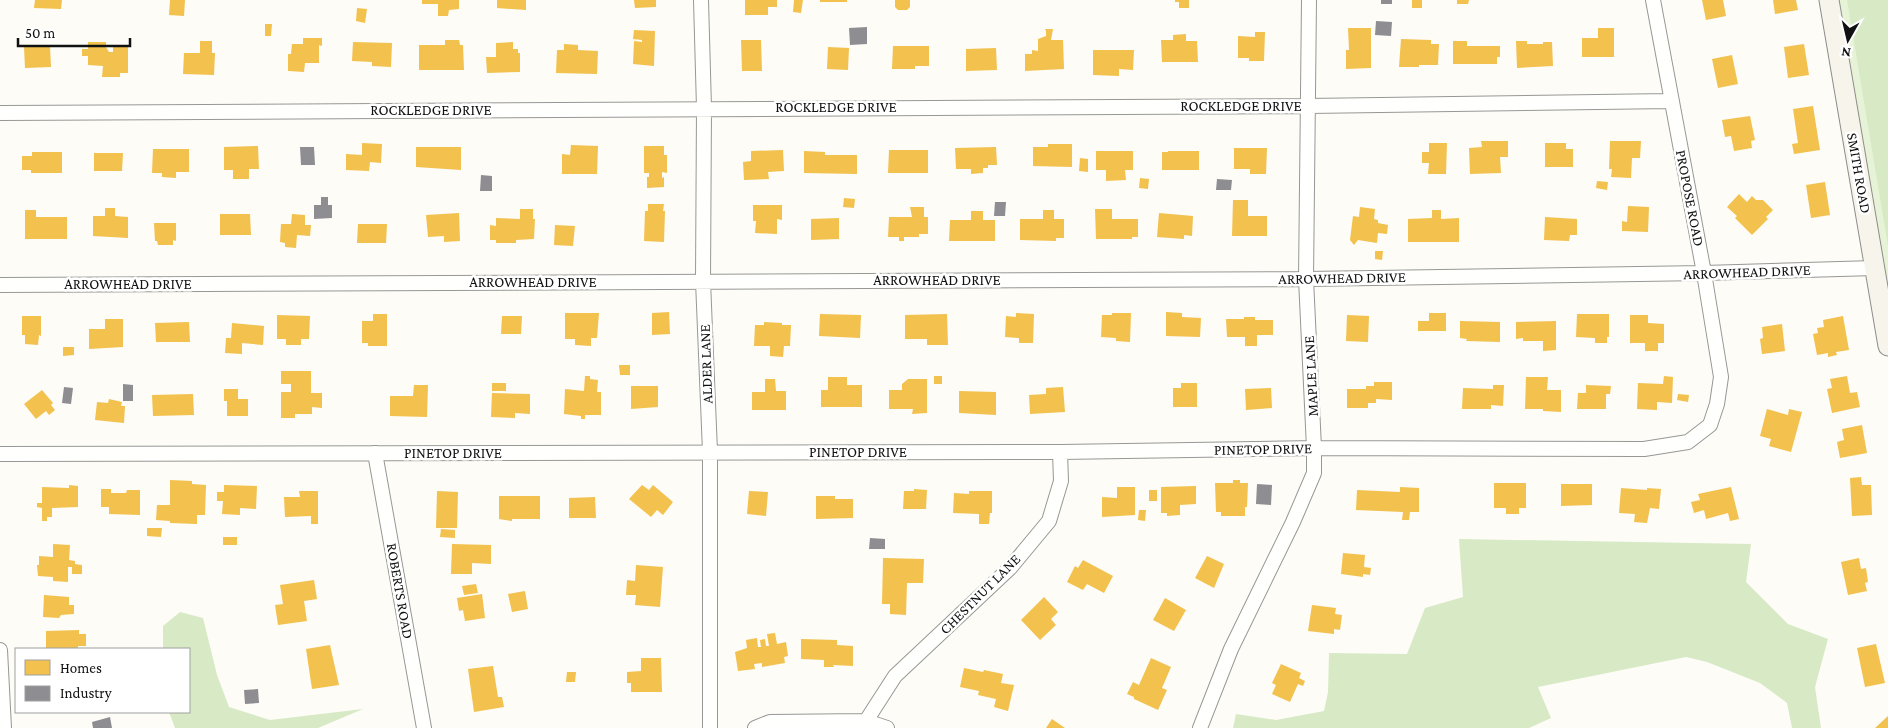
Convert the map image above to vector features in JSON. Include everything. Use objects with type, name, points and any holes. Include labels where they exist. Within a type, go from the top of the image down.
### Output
[{"type":"street","name":"ALDER LANE","points":[[701,0],[704,108],[703,281],[710,452],[710,728]]},
{"type":"street","name":"MAPLE LANE","points":[[1200,728],[1231,649],[1293,522],[1314,473],[1306,279],[1309,0]]},
{"type":"street","name":"PROPOSE ROAD","points":[[1653,0],[1704,273],[1721,377],[1717,404],[1710,425]]},
{"type":"street","name":"SMITH ROAD","points":[[1829,0],[1888,346]]},
{"type":"street","name":"ROCKLEDGE DRIVE","points":[[0,113],[1308,106],[1671,101]]},
{"type":"street","name":"ARROWHEAD DRIVE","points":[[0,285],[1306,279],[1704,273],[1875,268]]},
{"type":"street","name":"PINETOP DRIVE","points":[[0,454],[1060,452],[1314,448],[1644,449],[1688,442],[1710,425]]},
{"type":"street","name":"CHESTNUT LANE","points":[[866,720],[895,676],[1010,568],[1049,521],[1061,481],[1060,452]]},
{"type":"street","name":"ROBERTS ROAD","points":[[375,453],[424,728]]},
{"type":"street","points":[[0,650],[4,728]]},
{"type":"street","points":[[755,728],[770,722],[866,720],[887,728]]},
{"type":"green space","points":[[1838,0],[1888,0],[1888,341]]},
{"type":"green space","points":[[1847,0],[1888,0],[1888,246]]},
{"type":"green space","points":[[1459,539],[1751,544],[1746,582],[1788,624],[1828,639],[1815,687],[1821,728],[1792,728],[1787,703],[1760,683],[1707,662],[1686,657],[1538,687],[1551,718],[1529,728],[1233,728],[1236,714],[1276,720],[1324,711],[1328,692],[1329,653],[1407,654],[1425,608],[1463,597]]},
{"type":"green space","points":[[180,612],[203,618],[217,675],[229,707],[270,720],[363,709],[318,728],[175,728],[169,713],[190,713],[190,648],[163,648],[163,626]]},
{"type":"building: Homes","points":[[35,0],[62,0],[61,9],[34,8]]},
{"type":"building: Homes","points":[[170,0],[185,0],[184,16],[169,15]]},
{"type":"building: Homes","points":[[422,0],[459,0],[459,9],[449,10],[448,16],[438,16],[438,4],[422,4]]},
{"type":"building: Homes","points":[[497,0],[526,0],[526,10],[497,8]]},
{"type":"building: Homes","points":[[634,0],[656,0],[656,7],[635,8]]},
{"type":"building: Homes","points":[[745,0],[777,0],[777,7],[768,7],[768,15],[745,15]]},
{"type":"building: Homes","points":[[794,0],[803,0],[801,13],[793,12]]},
{"type":"building: Homes","points":[[820,0],[847,0],[847,2],[820,2]]},
{"type":"building: Homes","points":[[895,0],[910,0],[910,7],[907,10],[898,10],[895,7]]},
{"type":"building: Homes","points":[[1175,0],[1189,0],[1189,8],[1179,8],[1179,2],[1175,2]]},
{"type":"building: Homes","points":[[1412,0],[1422,0],[1422,8],[1412,8]]},
{"type":"building: Homes","points":[[1457,0],[1469,0],[1468,4],[1457,4]]},
{"type":"building: Homes","points":[[1702,0],[1723,0],[1726,16],[1706,20]]},
{"type":"building: Homes","points":[[1773,0],[1796,0],[1798,10],[1775,14]]},
{"type":"building: Homes","points":[[357,8],[367,9],[365,23],[356,21]]},
{"type":"building: Homes","points":[[265,24],[272,24],[271,36],[265,36]]},
{"type":"building: Homes","points":[[1348,28],[1371,28],[1371,68],[1346,69],[1346,50],[1349,50]]},
{"type":"building: Homes","points":[[1598,28],[1614,28],[1614,57],[1582,57],[1582,38],[1598,38]]},
{"type":"building: Homes","points":[[1045,29],[1053,29],[1051,40],[1063,40],[1064,69],[1025,71],[1025,54],[1032,54],[1032,50],[1038,51],[1038,39],[1046,36]]},
{"type":"building: Homes","points":[[634,30],[655,31],[654,66],[633,64],[634,41],[642,42],[642,40],[633,39]]},
{"type":"building: Homes","points":[[1255,32],[1265,32],[1264,61],[1249,61],[1249,58],[1238,58],[1238,36],[1255,37]]},
{"type":"building: Homes","points":[[1186,34],[1186,41],[1197,41],[1198,62],[1162,62],[1161,40],[1173,40],[1173,35]]},
{"type":"building: Homes","points":[[303,38],[322,38],[322,46],[319,45],[319,63],[305,63],[304,72],[288,71],[288,54],[291,54],[292,44],[303,44]]},
{"type":"building: Homes","points":[[1401,39],[1431,40],[1431,44],[1439,44],[1438,65],[1399,67]]},
{"type":"building: Homes","points":[[445,40],[459,40],[460,45],[463,45],[464,70],[419,70],[419,45],[445,45]]},
{"type":"building: Homes","points":[[741,40],[761,40],[762,71],[742,71]]},
{"type":"building: Homes","points":[[200,41],[212,41],[212,53],[215,53],[214,75],[183,74],[184,53],[200,53]]},
{"type":"building: Homes","points":[[1453,41],[1467,41],[1467,46],[1500,46],[1500,57],[1497,57],[1497,64],[1453,64]]},
{"type":"building: Homes","points":[[1516,41],[1527,41],[1527,44],[1552,42],[1553,66],[1517,68]]},
{"type":"building: Homes","points":[[88,42],[106,42],[109,52],[113,52],[113,47],[128,47],[128,73],[120,73],[120,77],[102,77],[103,66],[88,65],[88,56],[82,56],[82,49],[88,49]]},
{"type":"building: Homes","points":[[353,42],[392,43],[391,67],[372,66],[372,62],[352,61]]},
{"type":"building: Homes","points":[[513,42],[513,49],[518,49],[518,53],[520,53],[520,72],[487,73],[486,57],[496,57],[496,43]]},
{"type":"building: Homes","points":[[564,44],[578,45],[578,50],[598,51],[597,74],[556,73],[557,50],[564,50]]},
{"type":"building: Homes","points":[[1804,44],[1809,75],[1788,78],[1784,47]]},
{"type":"building: Homes","points":[[50,46],[51,67],[25,68],[24,47]]},
{"type":"building: Homes","points":[[893,46],[929,46],[929,66],[915,66],[915,69],[892,69]]},
{"type":"building: Homes","points":[[828,47],[849,48],[848,70],[827,69]]},
{"type":"building: Homes","points":[[996,48],[997,70],[966,71],[966,49]]},
{"type":"building: Homes","points":[[1093,50],[1134,50],[1133,70],[1119,69],[1119,76],[1093,75]]},
{"type":"building: Homes","points":[[1732,55],[1738,84],[1718,88],[1712,59]]},
{"type":"building: Homes","points":[[1813,106],[1820,150],[1794,154],[1792,144],[1798,143],[1793,109]]},
{"type":"building: Homes","points":[[1750,116],[1755,140],[1751,141],[1752,148],[1734,151],[1731,136],[1725,137],[1722,120]]},
{"type":"building: Homes","points":[[1481,141],[1508,141],[1508,157],[1500,157],[1501,173],[1470,174],[1469,148],[1482,147]]},
{"type":"building: Homes","points":[[1610,141],[1641,141],[1640,158],[1632,158],[1631,178],[1611,177],[1612,169],[1609,169]]},
{"type":"building: Homes","points":[[362,143],[382,144],[381,163],[370,162],[369,171],[346,170],[346,154],[362,155]]},
{"type":"building: Homes","points":[[1429,143],[1447,143],[1446,174],[1428,174],[1429,163],[1422,163],[1422,152],[1429,152]]},
{"type":"building: Homes","points":[[1545,143],[1566,143],[1566,149],[1573,149],[1573,167],[1545,167]]},
{"type":"building: Homes","points":[[1048,144],[1072,144],[1072,167],[1033,166],[1033,147],[1048,147]]},
{"type":"building: Homes","points":[[571,145],[598,146],[597,174],[562,174],[562,154],[570,155]]},
{"type":"building: Homes","points":[[258,146],[259,169],[249,169],[249,179],[233,179],[233,170],[224,170],[224,147]]},
{"type":"building: Homes","points":[[644,146],[664,146],[664,155],[667,155],[667,173],[662,172],[664,187],[647,188],[649,173],[644,173]]},
{"type":"building: Homes","points":[[416,147],[461,147],[461,170],[416,167]]},
{"type":"building: Homes","points":[[996,147],[997,165],[988,165],[988,168],[983,168],[983,173],[971,174],[971,169],[956,169],[955,148]]},
{"type":"building: Homes","points":[[1234,148],[1267,148],[1266,174],[1250,174],[1250,169],[1234,169]]},
{"type":"building: Homes","points":[[153,149],[189,149],[189,172],[176,172],[176,178],[162,177],[162,173],[152,173]]},
{"type":"building: Homes","points":[[783,150],[784,171],[768,172],[769,179],[744,180],[743,162],[751,161],[751,151]]},
{"type":"building: Homes","points":[[889,150],[928,150],[928,173],[888,173]]},
{"type":"building: Homes","points":[[804,151],[825,152],[825,155],[857,155],[857,174],[804,173]]},
{"type":"building: Homes","points":[[1096,151],[1133,151],[1133,170],[1125,170],[1126,180],[1106,181],[1106,170],[1096,170]]},
{"type":"building: Homes","points":[[1199,151],[1199,170],[1162,170],[1162,152]]},
{"type":"building: Homes","points":[[32,152],[62,152],[62,173],[31,173],[31,170],[22,170],[22,156],[32,156]]},
{"type":"building: Homes","points":[[94,153],[123,153],[122,171],[94,171]]},
{"type":"building: Homes","points":[[1080,158],[1088,159],[1088,172],[1079,171]]},
{"type":"building: Homes","points":[[1140,178],[1149,179],[1148,189],[1139,188]]},
{"type":"building: Homes","points":[[1597,181],[1608,182],[1607,190],[1596,188]]},
{"type":"building: Homes","points":[[1825,182],[1830,215],[1811,218],[1806,185]]},
{"type":"building: Homes","points":[[1739,194],[1747,202],[1752,196],[1756,200],[1763,200],[1773,210],[1766,217],[1768,219],[1752,235],[1727,207]]},
{"type":"building: Homes","points":[[844,198],[855,199],[854,208],[843,207]]},
{"type":"building: Homes","points":[[1233,200],[1248,200],[1248,216],[1267,216],[1267,236],[1232,236]]},
{"type":"building: Homes","points":[[648,204],[664,204],[664,242],[644,241],[645,211],[648,211]]},
{"type":"building: Homes","points":[[753,205],[782,205],[782,220],[777,219],[777,234],[755,233],[756,221],[753,221]]},
{"type":"building: Homes","points":[[1628,206],[1649,207],[1648,232],[1622,231],[1622,221],[1627,222]]},
{"type":"building: Homes","points":[[910,207],[924,207],[924,217],[928,217],[928,234],[919,234],[919,237],[904,237],[904,241],[899,241],[899,237],[888,237],[889,217],[912,217]]},
{"type":"building: Homes","points":[[1360,207],[1375,209],[1374,219],[1378,220],[1378,223],[1388,225],[1387,234],[1378,233],[1377,243],[1358,240],[1354,245],[1350,240],[1353,216],[1359,217]]},
{"type":"building: Homes","points":[[105,208],[115,208],[115,216],[128,217],[128,238],[93,236],[93,216],[105,216]]},
{"type":"building: Homes","points":[[520,209],[533,209],[533,219],[535,219],[534,239],[516,240],[516,243],[496,243],[496,240],[490,240],[490,225],[496,226],[496,218],[520,219]]},
{"type":"building: Homes","points":[[1095,209],[1112,209],[1112,219],[1138,219],[1138,237],[1132,237],[1132,239],[1096,239]]},
{"type":"building: Homes","points":[[25,210],[36,210],[36,217],[67,217],[67,239],[25,239]]},
{"type":"building: Homes","points":[[1043,210],[1054,210],[1054,219],[1064,219],[1064,238],[1056,238],[1056,241],[1020,240],[1020,219],[1043,219]]},
{"type":"building: Homes","points":[[1432,210],[1441,210],[1441,219],[1459,218],[1459,242],[1408,242],[1408,219],[1432,218]]},
{"type":"building: Homes","points":[[971,211],[983,211],[983,220],[995,220],[995,241],[949,241],[950,220],[971,220]]},
{"type":"building: Homes","points":[[459,213],[460,241],[444,242],[444,236],[428,237],[426,215]]},
{"type":"building: Homes","points":[[1159,213],[1193,216],[1192,236],[1184,235],[1184,239],[1157,237]]},
{"type":"building: Homes","points":[[220,214],[250,214],[251,235],[220,235]]},
{"type":"building: Homes","points":[[292,214],[305,215],[305,225],[311,225],[310,236],[297,235],[296,248],[285,247],[285,243],[280,242],[281,224],[291,224]]},
{"type":"building: Homes","points":[[1545,217],[1577,219],[1577,235],[1570,235],[1569,241],[1544,240]]},
{"type":"building: Homes","points":[[839,218],[839,239],[811,240],[811,219]]},
{"type":"building: Homes","points":[[154,223],[176,223],[176,241],[173,240],[173,245],[158,245],[157,241],[155,241]]},
{"type":"building: Homes","points":[[358,224],[387,224],[386,243],[357,243]]},
{"type":"building: Homes","points":[[555,225],[575,226],[573,246],[554,245]]},
{"type":"building: Homes","points":[[1375,251],[1383,251],[1382,260],[1375,259]]},
{"type":"building: Homes","points":[[669,312],[670,334],[652,335],[652,313]]},
{"type":"building: Homes","points":[[1166,312],[1182,313],[1182,317],[1201,318],[1200,337],[1166,336]]},
{"type":"building: Homes","points":[[565,313],[599,313],[597,338],[591,338],[591,346],[575,345],[575,339],[565,339]]},
{"type":"building: Homes","points":[[1016,313],[1034,314],[1033,343],[1019,343],[1019,338],[1005,337],[1006,316],[1016,317]]},
{"type":"building: Homes","points":[[1112,313],[1131,313],[1130,342],[1116,341],[1116,338],[1101,337],[1102,315],[1112,315]]},
{"type":"building: Homes","points":[[1429,313],[1446,313],[1446,331],[1418,331],[1418,321],[1429,321]]},
{"type":"building: Homes","points":[[373,314],[387,314],[387,346],[368,346],[368,343],[362,343],[362,321],[373,321]]},
{"type":"building: Homes","points":[[820,314],[861,315],[860,338],[819,336]]},
{"type":"building: Homes","points":[[947,314],[948,345],[927,345],[927,339],[905,339],[905,315]]},
{"type":"building: Homes","points":[[1577,314],[1609,314],[1609,337],[1607,337],[1607,343],[1595,343],[1595,338],[1576,337]]},
{"type":"building: Homes","points":[[277,315],[310,316],[309,339],[301,339],[301,345],[286,345],[286,339],[277,339]]},
{"type":"building: Homes","points":[[1347,315],[1369,316],[1368,342],[1346,341]]},
{"type":"building: Homes","points":[[1630,315],[1648,315],[1648,323],[1664,324],[1664,343],[1658,343],[1658,351],[1645,351],[1645,343],[1630,343]]},
{"type":"building: Homes","points":[[22,316],[41,316],[41,336],[39,335],[38,345],[25,344],[25,335],[22,335]]},
{"type":"building: Homes","points":[[502,316],[522,316],[521,334],[501,334]]},
{"type":"building: Homes","points":[[1843,316],[1849,350],[1836,352],[1837,355],[1828,357],[1828,353],[1817,355],[1813,334],[1818,333],[1817,328],[1824,327],[1823,320]]},
{"type":"building: Homes","points":[[1244,317],[1255,317],[1255,320],[1273,320],[1273,335],[1257,335],[1257,346],[1245,346],[1245,337],[1227,337],[1226,319],[1244,319]]},
{"type":"building: Homes","points":[[105,319],[123,319],[123,347],[89,349],[89,329],[105,329]]},
{"type":"building: Homes","points":[[1460,321],[1500,322],[1500,342],[1466,341],[1467,339],[1460,338]]},
{"type":"building: Homes","points":[[1556,321],[1556,350],[1543,351],[1543,341],[1523,341],[1523,338],[1516,339],[1516,322]]},
{"type":"building: Homes","points":[[189,322],[190,342],[156,342],[155,323]]},
{"type":"building: Homes","points":[[764,322],[791,325],[790,346],[784,346],[783,357],[770,356],[770,346],[754,346],[755,325],[764,325]]},
{"type":"building: Homes","points":[[232,323],[264,326],[263,345],[242,343],[242,354],[225,353],[226,338],[231,338]]},
{"type":"building: Homes","points":[[1782,324],[1785,351],[1762,354],[1760,339],[1763,338],[1762,327]]},
{"type":"building: Homes","points":[[63,347],[74,347],[74,355],[63,356]]},
{"type":"building: Homes","points":[[619,365],[630,365],[630,375],[620,375]]},
{"type":"building: Homes","points":[[281,371],[311,371],[311,393],[322,393],[322,408],[312,407],[312,414],[295,414],[295,418],[281,418],[281,392],[291,392],[291,384],[281,384]]},
{"type":"building: Homes","points":[[585,376],[598,380],[597,392],[601,392],[601,415],[585,415],[585,419],[581,419],[581,416],[564,414],[565,389],[584,391]]},
{"type":"building: Homes","points":[[934,376],[942,376],[942,384],[934,384]]},
{"type":"building: Homes","points":[[1664,376],[1673,377],[1672,403],[1657,402],[1657,410],[1637,409],[1638,383],[1663,384]]},
{"type":"building: Homes","points":[[1847,376],[1850,393],[1857,392],[1860,407],[1832,413],[1827,389],[1832,388],[1830,379]]},
{"type":"building: Homes","points":[[828,377],[847,377],[847,385],[862,385],[862,407],[821,407],[821,390],[828,390]]},
{"type":"building: Homes","points":[[1526,377],[1548,377],[1547,390],[1561,390],[1561,412],[1525,409]]},
{"type":"building: Homes","points":[[765,379],[775,379],[776,391],[786,391],[786,410],[752,410],[752,392],[765,392]]},
{"type":"building: Homes","points":[[908,379],[927,379],[927,413],[912,414],[913,409],[889,409],[889,390],[902,390],[902,384]]},
{"type":"building: Homes","points":[[1374,382],[1392,382],[1392,400],[1376,399],[1376,403],[1368,403],[1368,408],[1347,408],[1347,389],[1366,389],[1366,386],[1374,386]]},
{"type":"building: Homes","points":[[492,383],[506,383],[506,391],[492,391]]},
{"type":"building: Homes","points":[[1181,383],[1197,383],[1197,407],[1173,407],[1173,388],[1181,388]]},
{"type":"building: Homes","points":[[414,385],[428,385],[427,417],[390,416],[390,396],[413,396]]},
{"type":"building: Homes","points":[[1493,385],[1504,385],[1503,406],[1491,405],[1491,409],[1462,409],[1463,388],[1493,389]]},
{"type":"building: Homes","points":[[1586,385],[1611,386],[1610,394],[1606,394],[1606,409],[1577,409],[1578,393],[1586,393]]},
{"type":"building: Homes","points":[[631,386],[658,386],[658,407],[631,409]]},
{"type":"building: Homes","points":[[1063,387],[1065,412],[1030,414],[1029,395],[1046,394],[1046,388]]},
{"type":"building: Homes","points":[[1271,388],[1272,408],[1246,410],[1245,389]]},
{"type":"building: Homes","points":[[224,389],[238,389],[238,399],[248,399],[248,416],[227,416],[227,401],[224,401]]},
{"type":"building: Homes","points":[[42,390],[53,403],[51,405],[55,410],[49,415],[46,411],[36,419],[24,404]]},
{"type":"building: Homes","points":[[959,391],[996,392],[996,415],[959,413]]},
{"type":"building: Homes","points":[[492,393],[530,394],[530,414],[515,413],[515,418],[491,417]]},
{"type":"building: Homes","points":[[193,394],[194,415],[153,416],[152,395]]},
{"type":"building: Homes","points":[[1678,394],[1689,395],[1688,402],[1677,400]]},
{"type":"building: Homes","points":[[109,399],[122,402],[121,406],[125,406],[124,423],[95,420],[97,402],[108,403]]},
{"type":"building: Homes","points":[[1767,409],[1788,415],[1789,409],[1802,412],[1791,452],[1769,446],[1771,439],[1760,436]]},
{"type":"building: Homes","points":[[1862,425],[1867,453],[1840,458],[1837,442],[1844,440],[1842,429]]},
{"type":"building: Homes","points":[[1861,477],[1862,485],[1871,485],[1872,515],[1852,516],[1850,478]]},
{"type":"building: Homes","points":[[170,480],[192,481],[192,484],[206,485],[205,515],[197,515],[197,524],[170,523],[170,521],[156,520],[157,505],[170,505]]},
{"type":"building: Homes","points":[[1233,480],[1240,480],[1240,483],[1248,483],[1245,516],[1221,516],[1221,512],[1216,512],[1215,483],[1233,483]]},
{"type":"building: Homes","points":[[1494,483],[1526,483],[1526,508],[1519,508],[1519,514],[1506,514],[1506,508],[1494,508]]},
{"type":"building: Homes","points":[[1561,484],[1592,484],[1592,505],[1561,506]]},
{"type":"building: Homes","points":[[69,485],[78,486],[78,507],[52,508],[52,517],[47,517],[47,521],[42,521],[42,508],[37,507],[37,503],[42,503],[42,487],[69,488]]},
{"type":"building: Homes","points":[[224,485],[257,486],[256,509],[240,508],[240,515],[222,514],[223,501],[217,501],[217,492],[224,492]]},
{"type":"building: Homes","points":[[642,485],[649,490],[653,485],[673,502],[663,515],[657,510],[651,517],[629,499]]},
{"type":"building: Homes","points":[[1196,486],[1196,504],[1180,505],[1180,515],[1167,516],[1167,513],[1161,513],[1161,487]]},
{"type":"building: Homes","points":[[1117,487],[1135,487],[1135,515],[1102,517],[1102,497],[1117,498]]},
{"type":"building: Homes","points":[[1400,487],[1419,488],[1419,512],[1410,512],[1409,520],[1402,520],[1403,512],[1356,510],[1357,490],[1400,492]]},
{"type":"building: Homes","points":[[1731,487],[1739,519],[1730,521],[1728,513],[1706,519],[1704,510],[1694,513],[1691,502],[1700,500],[1698,494]]},
{"type":"building: Homes","points":[[1621,488],[1661,489],[1659,509],[1650,508],[1647,523],[1634,522],[1635,514],[1619,513]]},
{"type":"building: Homes","points":[[101,489],[111,489],[111,493],[126,493],[127,490],[140,490],[140,515],[109,514],[109,507],[101,507]]},
{"type":"building: Homes","points":[[914,489],[927,490],[926,509],[903,509],[904,491],[914,491]]},
{"type":"building: Homes","points":[[1149,490],[1157,490],[1157,501],[1149,501]]},
{"type":"building: Homes","points":[[299,491],[318,491],[318,524],[311,524],[311,516],[285,517],[284,497],[300,497]]},
{"type":"building: Homes","points":[[437,491],[458,492],[457,528],[436,528]]},
{"type":"building: Homes","points":[[749,491],[768,492],[766,516],[747,514]]},
{"type":"building: Homes","points":[[969,491],[992,491],[992,513],[990,513],[989,524],[979,524],[979,514],[953,513],[954,493],[969,494]]},
{"type":"building: Homes","points":[[499,496],[540,496],[540,519],[512,519],[512,521],[499,519]]},
{"type":"building: Homes","points":[[816,496],[835,496],[835,499],[853,499],[853,518],[816,519]]},
{"type":"building: Homes","points":[[595,497],[596,518],[569,518],[569,498]]},
{"type":"building: Homes","points":[[1139,510],[1146,510],[1145,521],[1138,520]]},
{"type":"building: Homes","points":[[147,528],[162,528],[161,537],[147,536]]},
{"type":"building: Homes","points":[[441,529],[455,530],[455,538],[440,537]]},
{"type":"building: Homes","points":[[223,537],[237,537],[237,545],[223,545]]},
{"type":"building: Homes","points":[[53,544],[70,545],[69,560],[75,561],[75,564],[82,565],[82,574],[72,574],[72,567],[68,567],[68,582],[53,581],[53,577],[38,576],[37,565],[39,565],[39,556],[53,557]]},
{"type":"building: Homes","points":[[452,544],[491,545],[491,564],[472,563],[472,574],[451,574]]},
{"type":"building: Homes","points":[[1343,553],[1365,555],[1364,567],[1371,568],[1370,575],[1363,574],[1363,577],[1341,574]]},
{"type":"building: Homes","points":[[1207,556],[1224,564],[1214,588],[1195,578]]},
{"type":"building: Homes","points":[[883,558],[924,559],[923,583],[907,583],[906,615],[890,614],[890,604],[882,604]]},
{"type":"building: Homes","points":[[1859,558],[1861,569],[1866,568],[1868,582],[1865,583],[1867,591],[1848,595],[1841,562]]},
{"type":"building: Homes","points":[[1083,560],[1113,576],[1104,593],[1087,584],[1083,590],[1067,582],[1075,566],[1078,568]]},
{"type":"building: Homes","points":[[636,565],[663,567],[660,607],[635,605],[636,595],[626,595],[627,580],[635,581]]},
{"type":"building: Homes","points":[[314,580],[317,599],[304,601],[307,621],[278,625],[275,605],[283,604],[280,585]]},
{"type":"building: Homes","points":[[476,584],[478,593],[464,595],[462,586]]},
{"type":"building: Homes","points":[[525,591],[528,609],[512,612],[508,594]]},
{"type":"building: Homes","points":[[482,594],[485,618],[465,621],[463,610],[459,611],[457,598]]},
{"type":"building: Homes","points":[[44,595],[69,597],[69,605],[74,605],[74,614],[61,615],[59,618],[43,617]]},
{"type":"building: Homes","points":[[1044,597],[1058,612],[1051,619],[1056,625],[1040,640],[1021,620]]},
{"type":"building: Homes","points":[[1165,598],[1186,610],[1174,631],[1153,620]]},
{"type":"building: Homes","points":[[1312,605],[1336,608],[1335,614],[1342,615],[1340,630],[1334,629],[1334,634],[1308,631]]},
{"type":"building: Homes","points":[[79,630],[79,634],[86,634],[86,646],[78,646],[78,648],[46,648],[46,631]]},
{"type":"building: Homes","points":[[775,633],[777,644],[786,642],[788,656],[784,657],[785,663],[762,667],[762,663],[754,664],[755,669],[738,671],[735,652],[747,648],[746,640],[757,638],[758,647],[761,647],[760,640],[765,639],[766,646],[769,646],[767,634]]},
{"type":"building: Homes","points":[[801,639],[837,640],[837,645],[853,646],[853,666],[833,665],[834,667],[824,667],[824,660],[801,659]]},
{"type":"building: Homes","points":[[1876,644],[1885,683],[1865,687],[1857,648]]},
{"type":"building: Homes","points":[[330,645],[339,685],[312,689],[306,649]]},
{"type":"building: Homes","points":[[641,658],[661,658],[662,692],[631,692],[631,683],[627,683],[627,672],[641,671]]},
{"type":"building: Homes","points":[[1151,658],[1171,667],[1162,688],[1167,690],[1158,710],[1127,694],[1133,682],[1139,685]]},
{"type":"building: Homes","points":[[1281,664],[1301,673],[1299,678],[1305,681],[1303,686],[1298,684],[1290,702],[1272,694],[1276,685],[1272,683]]},
{"type":"building: Homes","points":[[493,666],[498,697],[502,697],[504,707],[474,712],[468,669]]},
{"type":"building: Homes","points":[[964,668],[1003,674],[1001,683],[1014,685],[1008,711],[994,707],[996,699],[978,695],[979,691],[960,687]]},
{"type":"building: Homes","points":[[567,672],[576,672],[575,682],[566,682]]},
{"type":"building: Homes","points":[[1888,716],[1888,728],[1875,728]]},
{"type":"building: Homes","points":[[1052,719],[1065,728],[1046,728]]},
{"type":"building: Industry","points":[[1381,0],[1392,0],[1392,4],[1381,4]]},
{"type":"building: Industry","points":[[1376,21],[1392,22],[1391,36],[1375,35]]},
{"type":"building: Industry","points":[[867,27],[867,44],[850,45],[849,28]]},
{"type":"building: Industry","points":[[300,147],[314,147],[315,165],[301,165]]},
{"type":"building: Industry","points":[[481,175],[492,176],[492,191],[480,191]]},
{"type":"building: Industry","points":[[1217,179],[1232,180],[1231,190],[1216,190]]},
{"type":"building: Industry","points":[[321,197],[328,197],[328,205],[332,205],[332,218],[314,219],[314,205],[321,205]]},
{"type":"building: Industry","points":[[995,202],[1006,202],[1005,216],[994,216]]},
{"type":"building: Industry","points":[[123,384],[133,385],[133,401],[123,401]]},
{"type":"building: Industry","points":[[64,387],[73,388],[71,404],[62,403]]},
{"type":"building: Industry","points":[[1257,484],[1272,485],[1271,505],[1256,504]]},
{"type":"building: Industry","points":[[870,538],[885,539],[885,549],[869,549]]},
{"type":"building: Industry","points":[[258,689],[259,703],[245,704],[244,690]]},
{"type":"building: Industry","points":[[110,717],[112,728],[93,728],[92,722]]}]
